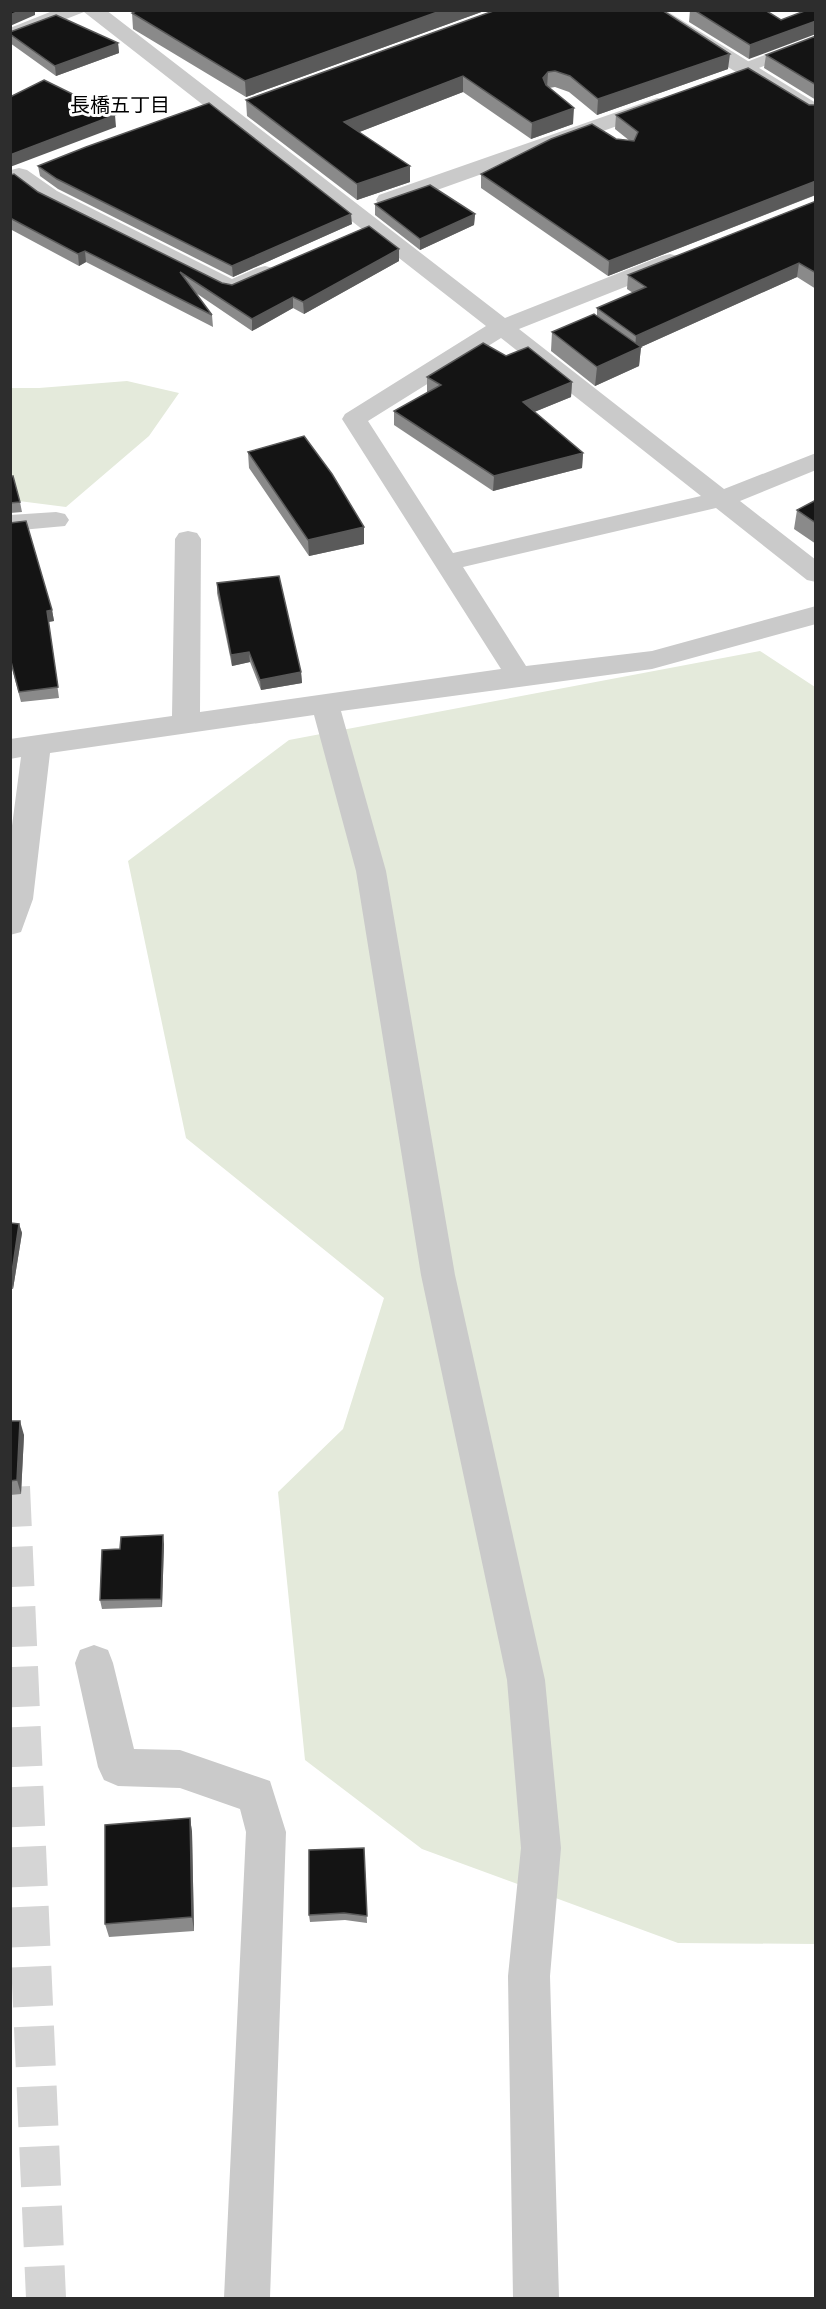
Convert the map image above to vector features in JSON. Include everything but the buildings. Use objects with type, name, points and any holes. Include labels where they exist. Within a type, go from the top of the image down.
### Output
[{"type":"street","points":[[10,35],[75,10]]},
{"type":"street","points":[[93,10],[122,23],[219,108],[723,499],[816,574]]},
{"type":"street","points":[[650,10],[740,73],[816,112]]},
{"type":"street","points":[[350,236],[363,219],[585,120],[671,99]]},
{"type":"street","points":[[189,111],[248,106]]},
{"type":"street","points":[[585,120],[617,142]]},
{"type":"street","points":[[23,173],[49,196],[232,288],[286,264]]},
{"type":"street","points":[[519,676],[354,419],[502,327],[686,255]]},
{"type":"street","points":[[446,563],[723,499],[816,461]]},
{"type":"street","points":[[10,523],[56,520]]},
{"type":"street","points":[[186,725],[189,539]]},
{"type":"street","points":[[10,924],[18,899],[24,747],[519,676],[652,660],[816,615]]},
{"type":"street","points":[[325,705],[371,871],[438,1275],[526,1680],[541,1848],[529,1976],[536,2298]]},
{"type":"street","points":[[94,1663],[118,1767],[180,1769],[256,1795],[266,1832],[247,2298]]},
{"type":"lane","points":[[740,73],[816,40]]},
{"type":"green space","points":[[127,381],[179,393],[149,436],[66,507],[11,500],[11,388]]},
{"type":"green space","points":[[760,651],[815,687],[815,1944],[678,1943],[422,1849],[305,1760],[278,1492],[343,1429],[384,1298],[186,1138],[128,861],[289,740]]},
{"type":"tunnel","points":[[10,1487],[46,2298]]},
{"type":"district","name":"長橋五丁目","points":[[120,104]]}]
